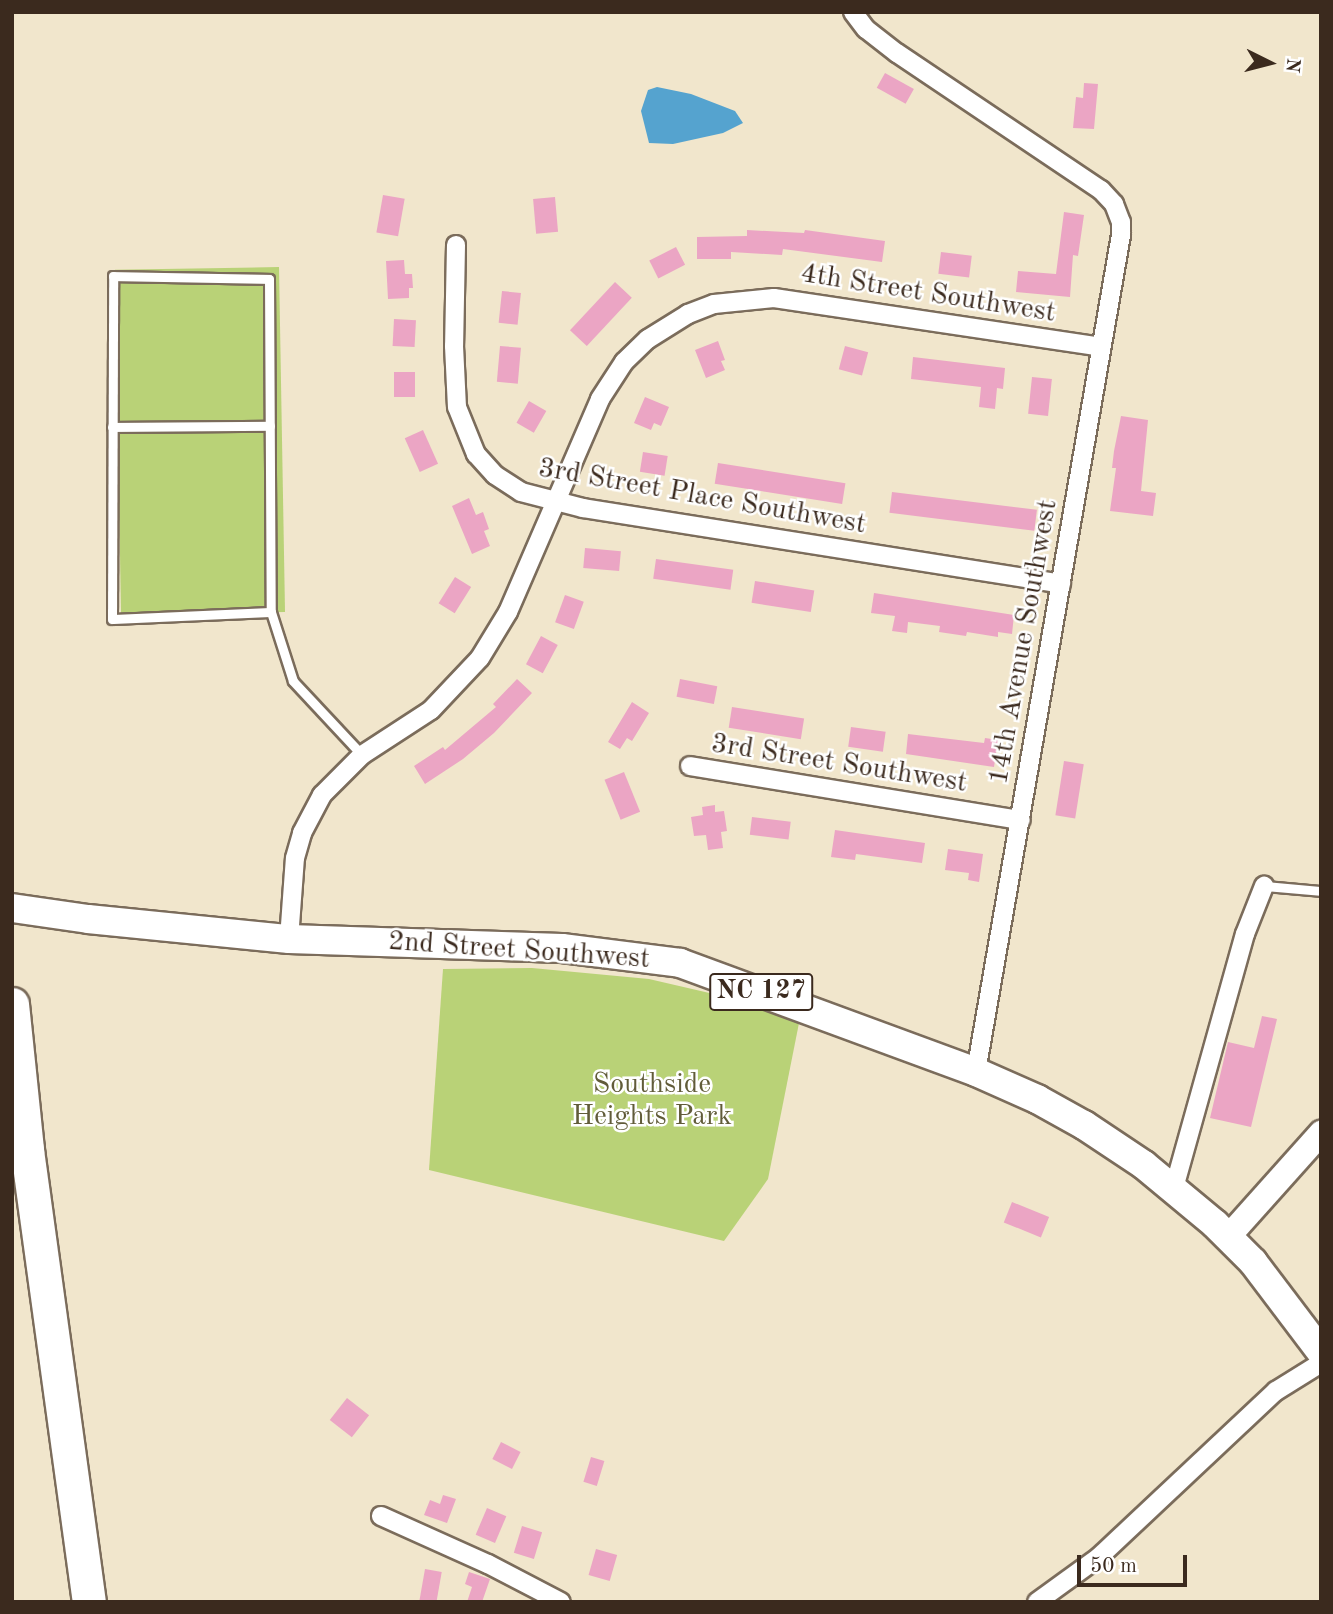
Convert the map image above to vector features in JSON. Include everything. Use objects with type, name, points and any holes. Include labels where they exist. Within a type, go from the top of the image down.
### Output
[{"type":"highway","points":[[12,1004],[27,1150],[89,1602]]},
{"type":"main road","name":"2nd Street Southwest","points":[[12,908],[88,919],[289,939],[562,948],[680,963],[976,1072],[1037,1099],[1084,1125],[1174,1188],[1228,1237],[1253,1262],[1321,1352]]},
{"type":"main road","points":[[1228,1237],[1321,1133]]},
{"type":"street","name":"14th Avenue Southwest","points":[[853,12],[866,29],[897,54],[1101,190],[1114,204],[1121,222],[1121,235],[976,1072]]},
{"type":"street","name":"3rd Street Place Southwest","points":[[456,245],[454,390],[461,423],[476,454],[495,475],[521,492],[555,501],[759,537],[1061,584]]},
{"type":"street","name":"4th Street Southwest","points":[[289,939],[292,875],[302,833],[322,795],[362,755],[431,710],[480,658],[508,612],[600,399],[624,362],[648,339],[688,314],[714,304],[747,299],[796,300],[1101,347]]},
{"type":"street","name":"3rd Street Southwest","points":[[690,766],[1021,820]]},
{"type":"street","points":[[1174,1188],[1245,934],[1264,886]]},
{"type":"street","points":[[1037,1602],[1099,1557],[1276,1391],[1321,1363]]},
{"type":"street","points":[[380,1516],[488,1564],[561,1602]]},
{"type":"lane","points":[[271,612],[112,619],[113,276],[269,279],[271,612],[293,681],[362,755]]},
{"type":"lane","points":[[112,427],[270,426]]},
{"type":"lane","points":[[1264,886],[1321,891]]},
{"type":"green space","points":[[279,267],[285,612],[121,615],[115,270]]},
{"type":"green space","name":"Southside Heights Park","points":[[532,968],[649,979],[718,995],[799,1023],[768,1179],[724,1241],[429,1170],[443,969]]},
{"type":"water","points":[[657,87],[691,94],[735,111],[743,123],[723,133],[673,144],[649,143],[641,111],[648,90]]},
{"type":"building","points":[[885,73],[914,89],[906,104],[877,88]]},
{"type":"building","points":[[1084,83],[1098,84],[1094,129],[1073,128],[1076,97],[1083,98]]},
{"type":"building","points":[[383,195],[405,199],[398,236],[376,232]]},
{"type":"building","points":[[555,197],[558,232],[536,234],[533,199]]},
{"type":"building","points":[[1064,212],[1084,215],[1078,256],[1073,255],[1070,297],[1016,292],[1018,271],[1056,274]]},
{"type":"building","points":[[747,230],[804,233],[805,230],[885,241],[882,262],[783,249],[782,255],[731,252],[731,259],[697,259],[697,237],[747,236]]},
{"type":"building","points":[[676,247],[685,265],[658,278],[649,261]]},
{"type":"building","points":[[941,252],[972,256],[969,278],[938,274]]},
{"type":"building","points":[[404,260],[405,274],[412,274],[413,288],[409,288],[409,298],[388,299],[386,261]]},
{"type":"building","points":[[615,282],[632,298],[587,346],[570,330]]},
{"type":"building","points":[[502,291],[521,293],[518,325],[499,323]]},
{"type":"building","points":[[394,319],[416,320],[415,347],[393,346]]},
{"type":"building","points":[[718,341],[725,360],[721,361],[725,370],[706,378],[695,350]]},
{"type":"building","points":[[500,346],[521,348],[518,384],[497,382]]},
{"type":"building","points":[[845,346],[868,352],[862,375],[839,369]]},
{"type":"building","points":[[913,357],[1005,368],[1003,389],[997,388],[995,409],[979,407],[981,387],[911,379]]},
{"type":"building","points":[[394,372],[415,372],[415,397],[394,397]]},
{"type":"building","points":[[1032,377],[1052,379],[1048,416],[1028,414]]},
{"type":"building","points":[[645,397],[669,407],[661,426],[654,423],[651,430],[634,423]]},
{"type":"building","points":[[529,401],[546,411],[534,433],[516,423]]},
{"type":"building","points":[[1121,416],[1148,420],[1141,491],[1156,493],[1153,516],[1110,511],[1116,468],[1112,468]]},
{"type":"building","points":[[423,430],[438,464],[420,472],[405,438]]},
{"type":"building","points":[[643,452],[668,456],[665,476],[640,472]]},
{"type":"building","points":[[718,463],[845,483],[842,504],[715,484]]},
{"type":"building","points":[[892,492],[1037,510],[1034,531],[889,513]]},
{"type":"building","points":[[469,498],[476,515],[483,512],[489,529],[484,531],[490,546],[472,554],[452,506]]},
{"type":"building","points":[[585,548],[621,551],[619,571],[583,568]]},
{"type":"building","points":[[656,559],[733,570],[730,590],[653,579]]},
{"type":"building","points":[[455,577],[471,587],[455,613],[439,603]]},
{"type":"building","points":[[755,581],[814,590],[811,612],[752,603]]},
{"type":"building","points":[[874,593],[1014,615],[1012,634],[998,632],[998,637],[967,632],[966,636],[939,632],[940,626],[908,622],[907,633],[892,631],[895,616],[871,613]]},
{"type":"building","points":[[565,595],[584,602],[574,629],[555,622]]},
{"type":"building","points":[[541,636],[558,645],[543,673],[526,664]]},
{"type":"building","points":[[517,679],[532,693],[494,733],[463,759],[425,784],[414,766],[443,747],[445,750],[496,707],[493,704]]},
{"type":"building","points":[[680,679],[717,686],[714,704],[677,697]]},
{"type":"building","points":[[632,702],[649,713],[632,741],[627,738],[620,749],[608,742]]},
{"type":"building","points":[[732,707],[804,718],[801,739],[729,728]]},
{"type":"building","points":[[851,727],[886,732],[883,752],[848,747]]},
{"type":"building","points":[[908,734],[984,743],[985,738],[998,740],[994,767],[906,754]]},
{"type":"building","points":[[1064,761],[1084,764],[1075,818],[1055,815]]},
{"type":"building","points":[[624,772],[640,812],[621,820],[605,780]]},
{"type":"building","points":[[715,805],[715,812],[724,811],[727,831],[721,832],[723,848],[708,850],[706,835],[694,836],[691,817],[703,815],[702,807]]},
{"type":"building","points":[[752,817],[791,822],[789,840],[750,835]]},
{"type":"building","points":[[835,830],[925,843],[922,863],[856,854],[855,860],[831,857]]},
{"type":"building","points":[[948,849],[983,854],[979,882],[968,880],[969,873],[945,870]]},
{"type":"building","points":[[1262,1016],[1277,1019],[1251,1127],[1210,1118],[1228,1042],[1254,1048]]},
{"type":"building","points":[[1012,1202],[1049,1217],[1041,1237],[1004,1222]]},
{"type":"building","points":[[347,1398],[369,1415],[352,1437],[330,1420]]},
{"type":"building","points":[[501,1442],[521,1452],[512,1469],[492,1459]]},
{"type":"building","points":[[591,1457],[604,1461],[597,1486],[583,1482]]},
{"type":"building","points":[[443,1495],[456,1499],[447,1523],[424,1515],[430,1500],[440,1504]]},
{"type":"building","points":[[487,1508],[506,1516],[495,1543],[476,1535]]},
{"type":"building","points":[[522,1526],[542,1532],[534,1559],[514,1553]]},
{"type":"building","points":[[596,1549],[617,1555],[610,1581],[589,1575]]},
{"type":"building","points":[[425,1569],[442,1572],[436,1602],[419,1601]]},
{"type":"building","points":[[469,1572],[490,1579],[482,1602],[467,1602],[472,1587],[465,1584]]}]
